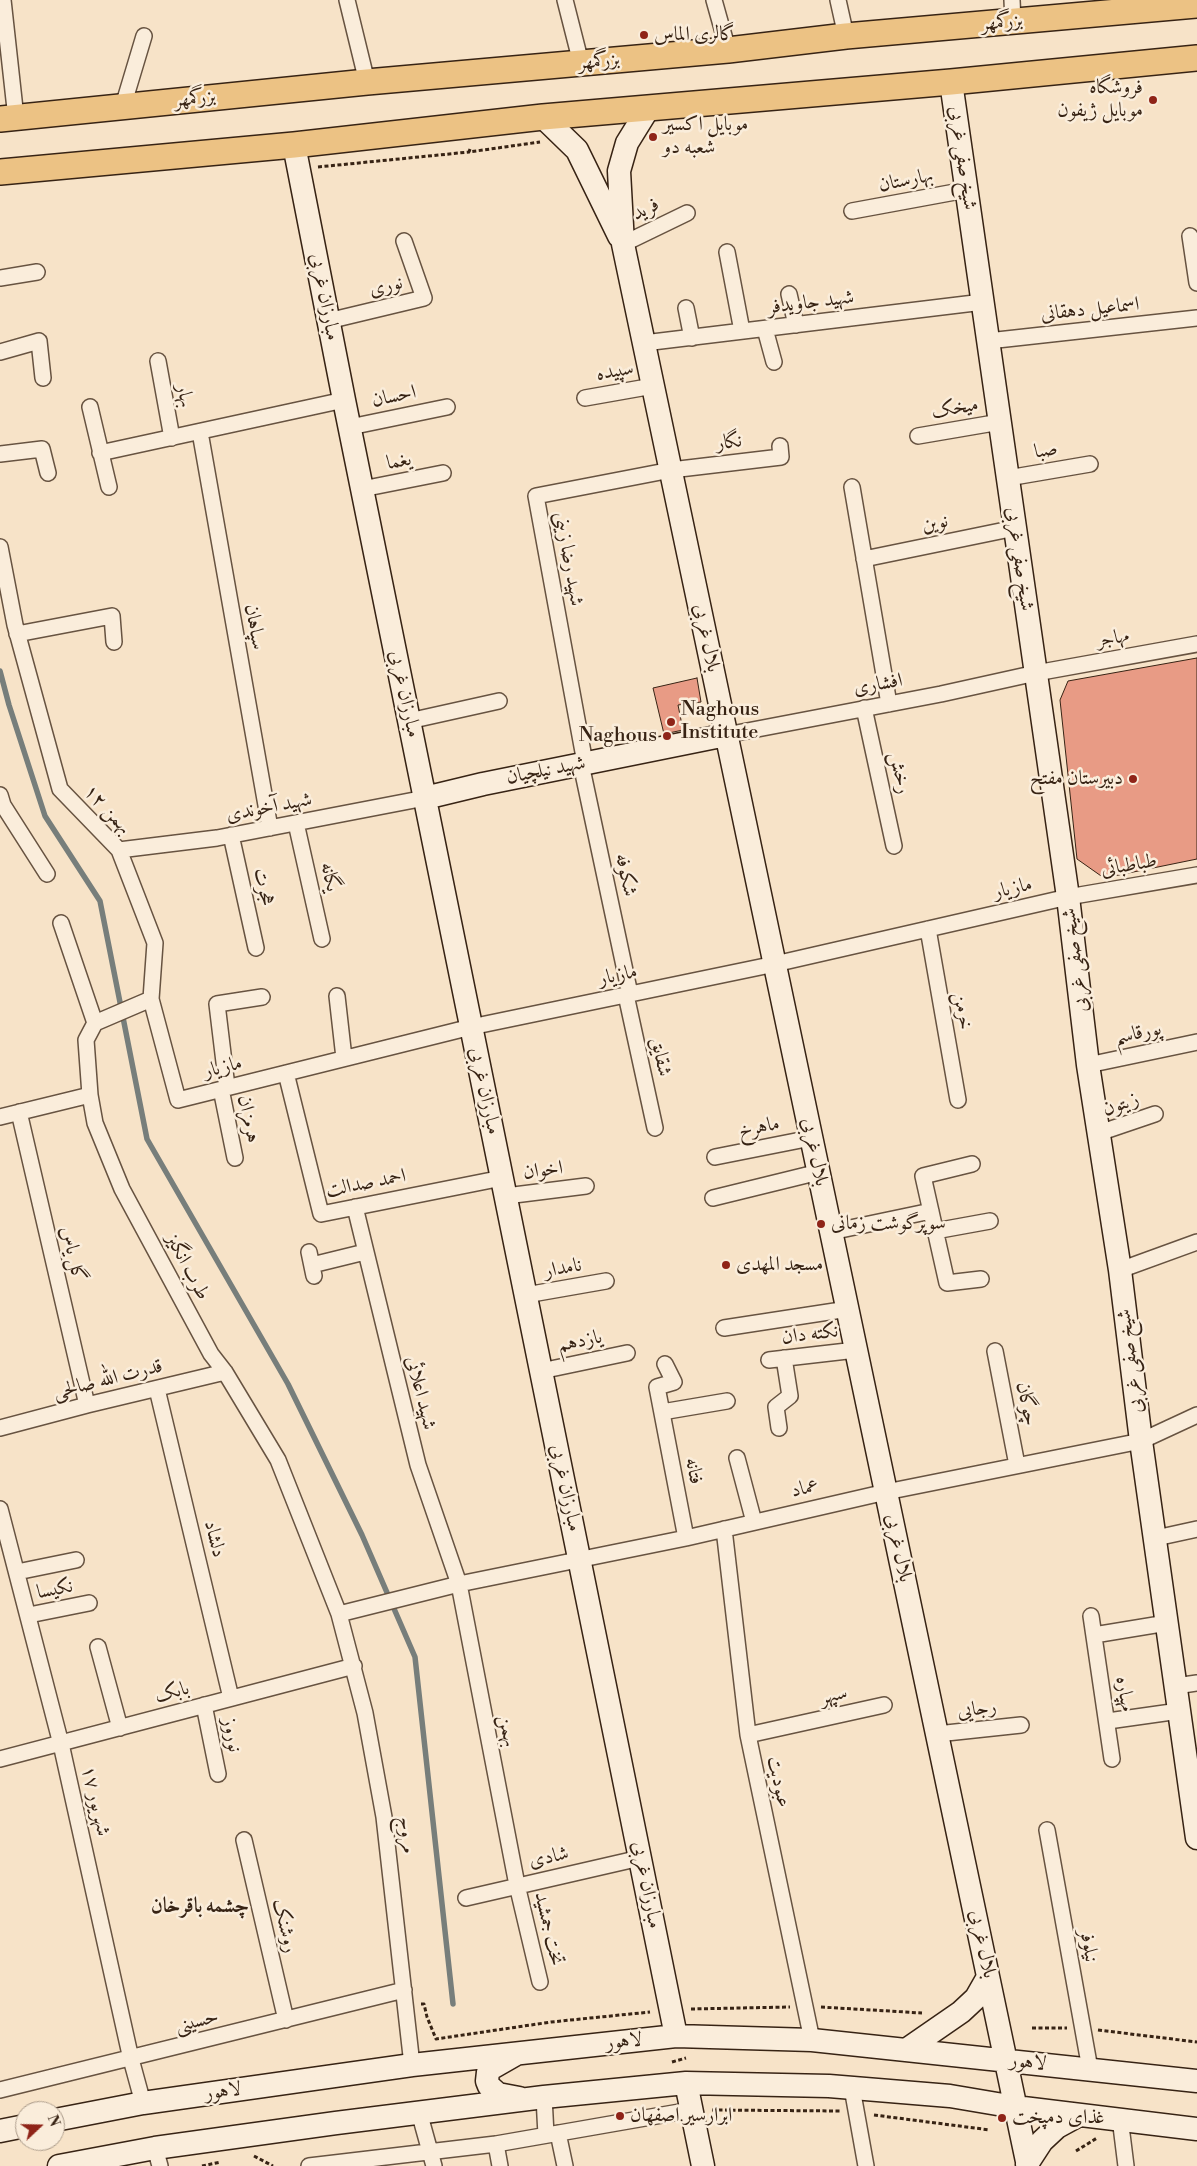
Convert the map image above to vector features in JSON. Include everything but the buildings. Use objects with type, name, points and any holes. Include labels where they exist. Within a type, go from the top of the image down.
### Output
[{"type":"main road","name":"بزرگمهر","points":[[8,118],[367,82],[728,50],[846,36],[1012,11],[1197,5]]},
{"type":"main road","points":[[0,172],[294,145],[543,117],[950,82],[1197,58]]},
{"type":"street","points":[[4,0],[8,118]]},
{"type":"street","points":[[347,0],[367,82]]},
{"type":"street","points":[[565,0],[581,64]]},
{"type":"street","points":[[714,0],[728,50]]},
{"type":"street","points":[[838,0],[846,36]]},
{"type":"street","points":[[124,106],[144,36]]},
{"type":"street","name":"شیخ صفی غربی","points":[[950,82],[1068,897],[1088,1065],[1120,1270],[1141,1440],[1167,1623],[1186,1684],[1179,1711],[1197,1838]]},
{"type":"street","points":[[623,244],[619,171],[627,143],[648,109]]},
{"type":"street","points":[[543,117],[577,150],[623,244]]},
{"type":"street","name":"مبارزان غربی","points":[[294,145],[328,321],[676,2036]]},
{"type":"street","name":"بهارستان","points":[[852,211],[966,190]]},
{"type":"street","name":"فرید","points":[[623,244],[687,213]]},
{"type":"street","points":[[1190,236],[1197,283]]},
{"type":"street","name":"نوری","points":[[328,321],[424,298],[404,241]]},
{"type":"street","name":"بلال غربی","points":[[623,244],[1028,2165]]},
{"type":"street","points":[[727,252],[742,331]]},
{"type":"street","points":[[0,278],[37,272]]},
{"type":"street","points":[[789,294],[796,325]]},
{"type":"street","name":"شهید جاویدفر","points":[[644,343],[983,302]]},
{"type":"street","points":[[686,308],[692,338]]},
{"type":"street","name":"اسماعیل دهقانی","points":[[988,340],[1197,318]]},
{"type":"street","points":[[765,329],[774,362]]},
{"type":"street","points":[[0,352],[39,341],[43,378]]},
{"type":"street","name":"بهار","points":[[158,361],[172,438]]},
{"type":"street","name":"سپیده","points":[[585,398],[653,386]]},
{"type":"street","points":[[100,453],[344,400]]},
{"type":"street","name":"احسان","points":[[350,427],[447,406]]},
{"type":"street","points":[[90,407],[108,487]]},
{"type":"street","name":"میخک","points":[[918,436],[1000,422]]},
{"type":"street","name":"سپاهان","points":[[200,432],[270,828]]},
{"type":"street","name":"نگار","points":[[671,470],[781,457],[780,446]]},
{"type":"street","points":[[0,454],[42,448],[48,473]]},
{"type":"street","name":"صبا","points":[[1008,478],[1090,464]]},
{"type":"street","name":"شهید رضا زینی","points":[[583,764],[536,496],[671,470]]},
{"type":"street","name":"یغما","points":[[362,489],[443,473]]},
{"type":"street","points":[[852,487],[889,704]]},
{"type":"street","name":"نوین","points":[[864,559],[1015,528]]},
{"type":"street","name":"۱۲ بهمن","points":[[0,547],[17,634],[60,790],[119,850],[155,943],[151,999],[178,1100]]},
{"type":"street","points":[[17,634],[112,616],[114,642]]},
{"type":"street","name":"مهاجر","points":[[1036,673],[1197,644]]},
{"type":"street","name":"افشاری","points":[[726,735],[889,704],[1036,673]]},
{"type":"street","points":[[409,721],[499,701]]},
{"type":"street","name":"رخش","points":[[864,708],[894,846]]},
{"type":"street","name":"شهید نیلچیان","points":[[425,798],[483,784],[726,735]]},
{"type":"street","name":"شکوفه","points":[[583,764],[628,994]]},
{"type":"street","points":[[0,795],[3,805],[47,874]]},
{"type":"street","name":"شهید آخوندی","points":[[119,850],[231,835],[425,798]]},
{"type":"street","name":"یگانه","points":[[296,823],[322,939]]},
{"type":"street","name":"هجرت","points":[[231,835],[256,948]]},
{"type":"street","name":"طباطبائی","points":[[1068,897],[1197,875]]},
{"type":"street","name":"مازیار","points":[[178,1100],[471,1026],[775,964],[1068,897]]},
{"type":"street","points":[[61,923],[95,1023],[151,999]]},
{"type":"street","name":"خرمن","points":[[928,929],[958,1100]]},
{"type":"street","name":"شقایق","points":[[628,994],[655,1128]]},
{"type":"street","points":[[337,996],[344,1058]]},
{"type":"street","name":"هرمزان","points":[[235,1158],[224,1088],[217,1004],[262,997]]},
{"type":"street","name":"طرب انگیز","points":[[95,1023],[86,1040],[90,1095],[95,1123],[122,1189],[211,1354],[225,1372],[278,1460],[339,1614]]},
{"type":"street","name":"پورقاسم","points":[[1088,1065],[1197,1042]]},
{"type":"street","name":"احمد صدالت","points":[[286,1073],[321,1214],[356,1207],[504,1187]]},
{"type":"street","points":[[0,1117],[90,1095]]},
{"type":"street","name":"گل یاس","points":[[19,1112],[87,1405]]},
{"type":"street","name":"زیتون","points":[[1099,1134],[1156,1114]]},
{"type":"street","name":"ماهرخ","points":[[715,1157],[812,1138]]},
{"type":"street","points":[[972,1164],[923,1176],[947,1283],[981,1279]]},
{"type":"street","points":[[713,1198],[819,1172]]},
{"type":"street","name":"اخوان","points":[[504,1187],[586,1186]]},
{"type":"street","name":"شهید اعلائی","points":[[356,1207],[365,1252],[418,1465],[459,1584]]},
{"type":"street","points":[[831,1232],[931,1211]]},
{"type":"street","points":[[935,1231],[990,1221]]},
{"type":"street","points":[[1120,1270],[1197,1242]]},
{"type":"street","points":[[312,1264],[365,1252]]},
{"type":"street","name":"نامدار","points":[[526,1295],[606,1281]]},
{"type":"street","points":[[724,1328],[848,1309]]},
{"type":"street","name":"نکته دان","points":[[769,1360],[856,1350]]},
{"type":"street","name":"چوگان","points":[[995,1351],[1018,1465]]},
{"type":"street","name":"یازدهم","points":[[541,1371],[627,1353]]},
{"type":"street","points":[[779,1428],[776,1407],[790,1396],[784,1358]]},
{"type":"street","name":"فتانه","points":[[665,1364],[674,1382],[657,1387],[686,1538]]},
{"type":"street","name":"قدرت الله صالحی","points":[[0,1428],[225,1372]]},
{"type":"street","name":"دلشاد","points":[[157,1389],[231,1698]]},
{"type":"street","points":[[662,1412],[727,1401]]},
{"type":"street","name":"عماد","points":[[339,1614],[459,1584],[686,1538],[886,1492],[1141,1440],[1197,1415]]},
{"type":"street","points":[[737,1458],[754,1522]]},
{"type":"street","name":"۱۷ شهریور","points":[[0,1509],[61,1744],[131,2059],[143,2103]]},
{"type":"street","name":"عبودیت","points":[[724,1529],[748,1735],[812,2040]]},
{"type":"street","points":[[1156,1538],[1197,1529]]},
{"type":"street","points":[[17,1572],[76,1560]]},
{"type":"street","name":"بهمن","points":[[459,1584],[517,1885]]},
{"type":"street","name":"نکیسا","points":[[28,1616],[89,1603]]},
{"type":"street","name":"مروج","points":[[339,1614],[365,1713],[384,1817],[412,2065]]},
{"type":"street","name":"مهپاره","points":[[1090,1616],[1108,1721],[1112,1759]]},
{"type":"street","points":[[1094,1635],[1167,1623]]},
{"type":"street","points":[[98,1647],[120,1728]]},
{"type":"street","name":"بابک","points":[[0,1759],[354,1666]]},
{"type":"street","name":"نوروز","points":[[204,1705],[218,1774]]},
{"type":"street","name":"سپهر","points":[[748,1735],[884,1705]]},
{"type":"street","points":[[1108,1721],[1179,1711]]},
{"type":"street","name":"رجایی","points":[[937,1734],[1021,1724]]},
{"type":"street","name":"نیلوفر","points":[[1047,1830],[1090,2069]]},
{"type":"street","name":"روشنک","points":[[244,1840],[286,2020]]},
{"type":"street","name":"شادی","points":[[466,1898],[640,1858]]},
{"type":"street","name":"تخت جمشید","points":[[517,1885],[540,1982]]},
{"type":"street","points":[[906,2050],[961,2012],[976,1998],[988,1977]]},
{"type":"street","name":"حسینی","points":[[0,2090],[404,1990]]},
{"type":"street","name":"لاهور","points":[[65,2118],[143,2103],[412,2065],[676,2036],[812,2040],[1197,2081]]},
{"type":"street","points":[[521,2053],[488,2072],[489,2086],[498,2094],[536,2098]]},
{"type":"street","points":[[686,2083],[703,2166]]},
{"type":"street","points":[[59,2166],[157,2157],[419,2112],[686,2083],[852,2088],[950,2096],[1015,2107],[1120,2118],[1197,2129]]},
{"type":"street","points":[[852,2088],[866,2166]]},
{"type":"street","points":[[536,2098],[565,2166]]},
{"type":"street","points":[[309,2166],[431,2159],[496,2144],[691,2110]]},
{"type":"street","points":[[419,2112],[431,2159]]},
{"type":"street","points":[[1028,2165],[1042,2141],[1058,2127],[1079,2115]]},
{"type":"street","points":[[1120,2118],[1126,2166]]},
{"type":"street","points":[[0,2131],[15,2128]]},
{"type":"street","points":[[496,2144],[500,2166]]},
{"type":"path","points":[[470,148],[470,152],[565,138]]},
{"type":"path","points":[[406,2008],[424,2004],[436,2039],[551,2022],[671,2009],[805,2006],[923,2013]]},
{"type":"path","points":[[1032,2028],[1082,2028],[1197,2042]]},
{"type":"path","points":[[252,2155],[273,2166]]},
{"type":"path","points":[[202,2166],[227,2160]]},
{"type":"waterway","points":[[0,671],[45,816],[100,901],[147,1139],[288,1384],[362,1535],[415,1657],[453,2004]]},
{"type":"place","name":"گالری الماس","points":[[644,35]]},
{"type":"place","name":"فروشگاه موبایل ژیفون","points":[[1153,100]]},
{"type":"place","name":"موبایل اکسیر شعبه دو","points":[[653,137]]},
{"type":"place","name":"Naghous Institute","points":[[671,722]]},
{"type":"place","name":"Naghous","points":[[667,736]]},
{"type":"place","name":"دبیرستان مفتح","points":[[1133,779]]},
{"type":"place","name":"سوپرگوشت زمانی","points":[[821,1224]]},
{"type":"place","name":"مسجد المهدی","points":[[726,1265]]},
{"type":"place","name":"ابرارسیر اصفهان","points":[[620,2116]]},
{"type":"place","name":"غذای دمپخت","points":[[1002,2118]]},
{"type":"district","name":"چشمه باقرخان","points":[[200,1907]]}]
